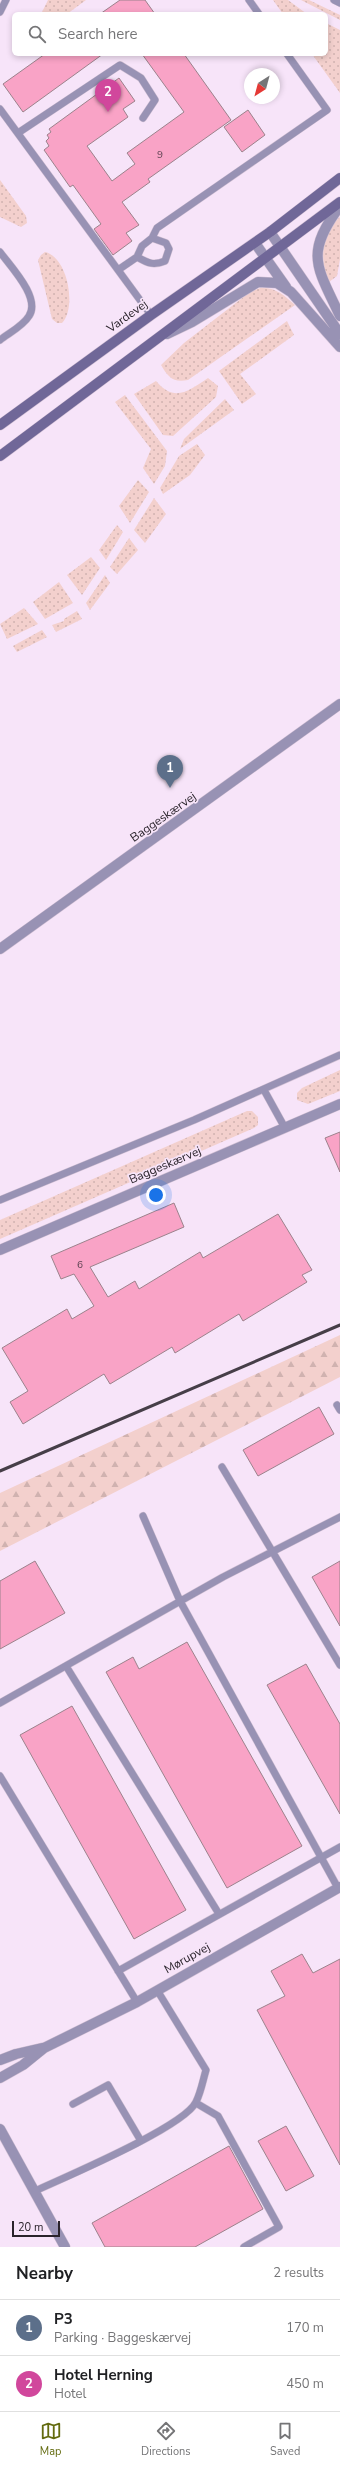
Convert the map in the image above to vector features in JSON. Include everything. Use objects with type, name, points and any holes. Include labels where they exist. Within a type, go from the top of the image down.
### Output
[{"type":"street","name":"Vardevej","points":[[0,425],[151,315],[255,243],[340,178]]},
{"type":"street","points":[[0,456],[340,202]]},
{"type":"street","points":[[340,206],[322,236],[317,258],[322,280],[340,316]]},
{"type":"street","points":[[270,232],[340,334]]},
{"type":"street","points":[[255,243],[291,292],[340,347]]},
{"type":"street","points":[[156,340],[192,322],[253,284],[270,281],[283,286],[291,292]]},
{"type":"street","name":"Baggeskærvej","points":[[0,949],[340,704]]},
{"type":"street","name":"Baggeskærvej","points":[[0,1250],[340,1104]]},
{"type":"street","name":"Mørupvej","points":[[0,2078],[23,2065],[44,2048],[137,2002],[339,1888]]},
{"type":"street","name":"Mørupvej","points":[[0,2060],[16,2054],[44,2048]]},
{"type":"street","points":[[0,2129],[65,2247]]},
{"type":"lane","points":[[0,12],[6,0]]},
{"type":"lane","points":[[249,0],[258,12]]},
{"type":"lane","points":[[334,0],[340,3]]},
{"type":"lane","points":[[118,270],[137,257],[142,246],[152,238],[157,228],[327,110],[288,56]]},
{"type":"lane","points":[[18,133],[120,65],[141,78],[155,100],[142,118]]},
{"type":"lane","points":[[0,109],[151,315]]},
{"type":"lane","points":[[137,257],[149,264],[156,265],[165,261],[169,249],[166,243],[152,238]]},
{"type":"lane","points":[[0,252],[32,297],[32,309],[25,321],[0,340]]},
{"type":"lane","points":[[0,1200],[264,1090],[340,1055]]},
{"type":"lane","points":[[264,1090],[285,1128]]},
{"type":"lane","points":[[222,1467],[340,1665]]},
{"type":"lane","points":[[143,1516],[180,1601],[320,1857],[339,1888]]},
{"type":"lane","points":[[0,1703],[180,1601],[340,1517]]},
{"type":"lane","points":[[66,1666],[220,1914]]},
{"type":"lane","points":[[0,1776],[137,2002]]},
{"type":"lane","points":[[118,1971],[340,1846]]},
{"type":"lane","points":[[35,2192],[141,2141],[185,2115],[196,2103],[206,2070],[157,1990]]},
{"type":"lane","points":[[73,2104],[108,2085],[141,2141]]},
{"type":"lane","points":[[196,2103],[218,2116],[278,2227],[244,2247]]},
{"type":"green space","points":[[48,0],[86,0],[70,12],[42,12]]},
{"type":"green space","points":[[273,0],[288,0],[304,12],[282,12]]},
{"type":"green space","points":[[301,0],[309,0],[340,15],[340,20],[328,14],[328,12],[324,12]]},
{"type":"green space","points":[[328,24],[340,30],[340,93],[313,56],[328,56]]},
{"type":"green space","points":[[0,180],[26,216],[27,223],[21,227],[0,217]]},
{"type":"green space","points":[[340,217],[340,259],[337,276],[329,282],[324,265],[324,247],[329,231]]},
{"type":"green space","points":[[45,252],[53,256],[59,263],[68,284],[69,306],[67,316],[62,323],[57,323],[52,319],[38,260]]},
{"type":"green space","points":[[260,288],[275,290],[295,305],[188,380],[178,381],[166,373],[161,365],[184,343],[250,292]]},
{"type":"green space","points":[[287,321],[294,335],[240,374],[256,394],[242,404],[219,371]]},
{"type":"green space","points":[[208,378],[218,386],[216,397],[173,436],[163,435],[134,394],[156,381],[169,392],[182,393]]},
{"type":"green space","points":[[125,395],[167,451],[165,466],[154,484],[143,468],[151,449],[115,402]]},
{"type":"green space","points":[[225,399],[234,410],[180,449],[184,439]]},
{"type":"green space","points":[[197,444],[205,455],[190,475],[163,494],[160,488],[179,456]]},
{"type":"green space","points":[[138,480],[149,492],[130,523],[119,506]]},
{"type":"green space","points":[[154,498],[166,514],[145,543],[134,530]]},
{"type":"green space","points":[[117,525],[123,532],[106,560],[99,550]]},
{"type":"green space","points":[[129,538],[138,550],[117,574],[110,567]]},
{"type":"green space","points":[[91,557],[100,568],[82,595],[67,575]]},
{"type":"green space","points":[[105,575],[110,583],[90,610],[86,603]]},
{"type":"green space","points":[[59,582],[73,603],[45,619],[33,602]]},
{"type":"green space","points":[[24,608],[38,624],[7,639],[0,624]]},
{"type":"green space","points":[[77,611],[82,619],[56,632],[52,625],[64,621],[64,619]]},
{"type":"green space","points":[[42,630],[47,637],[17,652],[13,646]]},
{"type":"green space","points":[[340,1070],[340,1091],[308,1104],[297,1100],[297,1093],[302,1088]]},
{"type":"green space","points":[[247,1111],[252,1111],[258,1117],[258,1125],[254,1128],[0,1239],[0,1220]]},
{"type":"green space","points":[[340,1335],[340,1377],[0,1551],[0,1493]]},
{"type":"building","points":[[120,0],[145,0],[154,12],[103,12]]},
{"type":"building","points":[[42,56],[100,56],[23,112],[3,84]]},
{"type":"building","points":[[143,56],[185,56],[231,120],[148,179],[150,182],[122,202],[139,225],[126,233],[132,241],[113,255],[94,229],[101,224],[73,185],[70,187],[44,150],[49,146],[46,141],[49,138],[47,135],[51,132],[49,129],[119,78],[135,101],[123,109],[128,117],[87,146],[112,181],[135,164],[127,153],[184,112]]},
{"type":"building","points":[[248,110],[265,135],[242,152],[224,127]]},
{"type":"building","points":[[340,1132],[340,1172],[325,1138]]},
{"type":"building","points":[[174,1203],[184,1227],[90,1267],[108,1297],[135,1281],[139,1289],[200,1252],[203,1258],[278,1214],[312,1270],[302,1275],[307,1282],[243,1321],[239,1314],[175,1353],[172,1347],[110,1384],[104,1374],[23,1424],[10,1402],[28,1391],[2,1348],[67,1309],[72,1319],[94,1306],[74,1274],[61,1279],[51,1256]]},
{"type":"building","points":[[319,1407],[334,1434],[258,1476],[243,1450]]},
{"type":"building","points":[[35,1561],[65,1613],[0,1649],[0,1581]]},
{"type":"building","points":[[340,1561],[340,1626],[312,1577]]},
{"type":"building","points":[[187,1642],[302,1846],[227,1888],[106,1672],[133,1657],[139,1669]]},
{"type":"building","points":[[306,1664],[340,1724],[340,1814],[267,1685]]},
{"type":"building","points":[[72,1706],[186,1910],[134,1939],[20,1735]]},
{"type":"building","points":[[302,1954],[313,1973],[340,1959],[340,2165],[257,2010],[285,1996],[271,1971]]},
{"type":"building","points":[[286,2126],[314,2176],[286,2191],[258,2141]]},
{"type":"building","points":[[229,2146],[263,2209],[195,2247],[105,2247],[92,2223]]},
{"type":"railway","points":[[0,1471],[340,1325]]},
{"type":"place","name":"Hotel Herning","points":[[108,112]]},
{"type":"place","name":"P3","points":[[170,788]]}]
